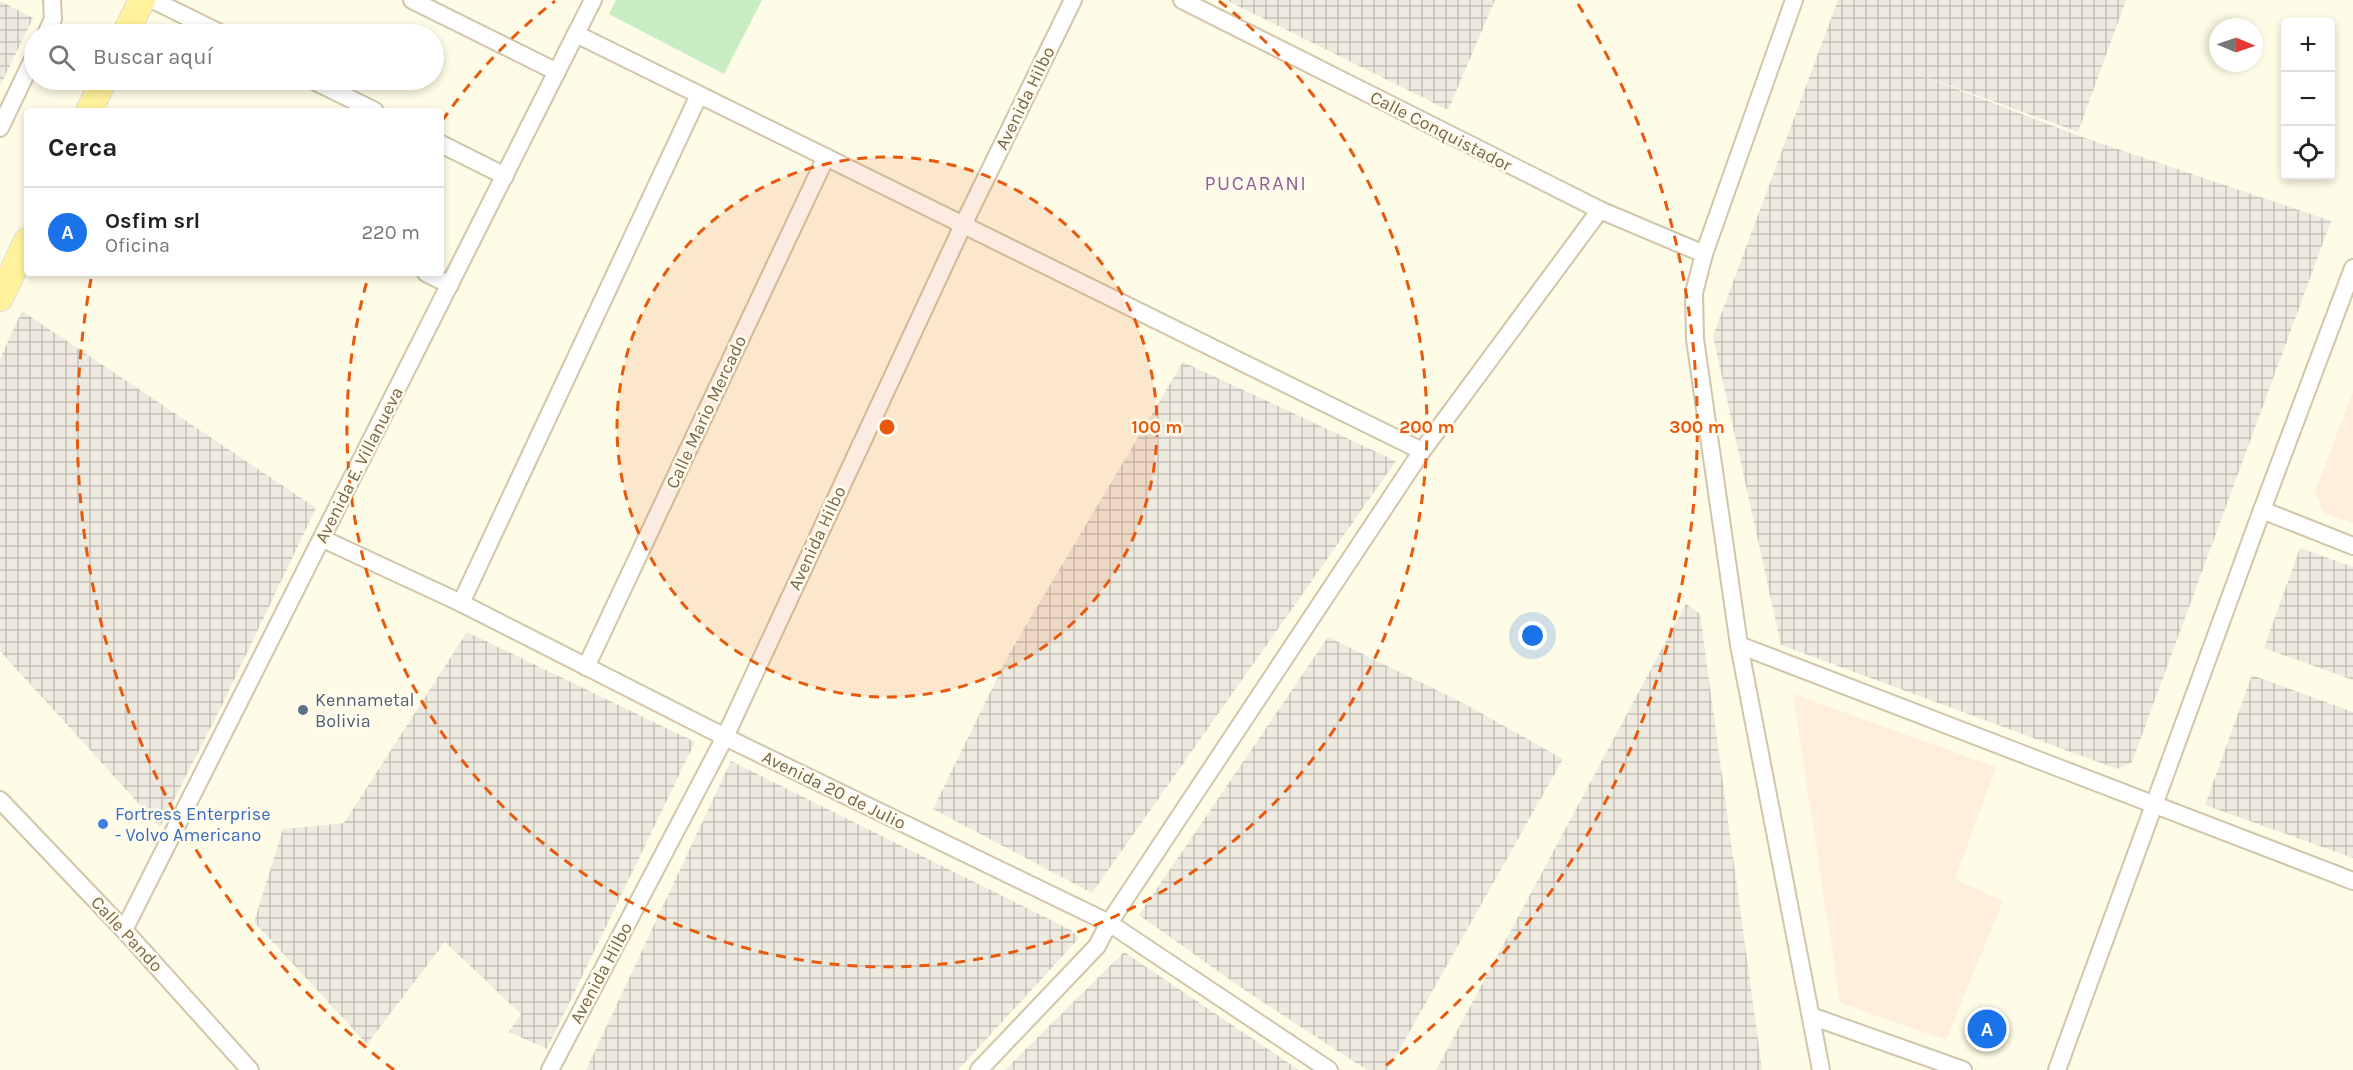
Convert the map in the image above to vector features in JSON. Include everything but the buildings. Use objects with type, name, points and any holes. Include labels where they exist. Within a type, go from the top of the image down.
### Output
[{"type":"main road","points":[[130,24],[142,0]]},
{"type":"main road","points":[[91,108],[99,90]]},
{"type":"main road","points":[[0,298],[24,247]]},
{"type":"street","points":[[51,24],[53,19],[52,0]]},
{"type":"street","points":[[153,0],[202,24]]},
{"type":"street","points":[[412,0],[557,72]]},
{"type":"street","name":"Avenida E. Villanueva","points":[[124,930],[593,0]]},
{"type":"street","name":"Avenida Hilbo","points":[[550,1070],[725,737],[963,225],[1073,0]]},
{"type":"street","name":"Calle Conquistador","points":[[1182,0],[1600,210],[1704,254]]},
{"type":"street","points":[[1794,0],[1704,254],[1694,292],[1695,339],[1739,645],[1821,1070]]},
{"type":"street","points":[[576,34],[1422,451]]},
{"type":"street","points":[[0,128],[24,78]]},
{"type":"street","points":[[332,90],[369,108]]},
{"type":"street","points":[[461,603],[699,95]]},
{"type":"street","points":[[444,146],[505,176]]},
{"type":"street","name":"Calle Mario Mercado","points":[[586,667],[826,158]]},
{"type":"street","points":[[979,1070],[1097,946],[1109,923],[1422,451],[1600,210]]},
{"type":"street","points":[[2057,1070],[2353,268]]},
{"type":"street","points":[[432,276],[450,285]]},
{"type":"street","points":[[2262,510],[2353,546]]},
{"type":"street","name":"Avenida 20 de Julio","points":[[322,539],[461,603],[725,737],[1109,923],[1329,1070]]},
{"type":"street","points":[[1739,645],[2353,881]]},
{"type":"street","name":"Calle Pando","points":[[0,800],[124,930],[250,1070]]},
{"type":"street","points":[[1811,1016],[1963,1070]]},
{"type":"shaded area","points":[[1226,0],[1495,0],[1448,110]]},
{"type":"shaded area","points":[[1838,0],[2126,0],[2078,132],[1912,72],[2082,137],[2331,221],[2132,762],[2117,769],[1781,645],[1713,336]]},
{"type":"shaded area","points":[[0,1],[33,18],[30,24],[24,24],[24,37],[0,86]]},
{"type":"shaded area","points":[[22,311],[316,508],[222,705],[160,827],[0,651],[0,359]]},
{"type":"shaded area","points":[[1183,362],[1396,461],[1092,893],[933,809],[1009,654]]},
{"type":"shaded area","points":[[2353,392],[2353,523],[2324,513],[2315,492]]},
{"type":"shaded area","points":[[2300,548],[2353,567],[2353,680],[2264,648]]},
{"type":"shaded area","points":[[1686,604],[1700,614],[1762,1070],[1436,1070]]},
{"type":"shaded area","points":[[467,632],[695,742],[547,1049],[509,1032],[521,1014],[445,942],[367,1044],[254,922],[283,829],[344,823]]},
{"type":"shaded area","points":[[1328,637],[1465,704],[1563,759],[1388,1070],[1367,1070],[1246,991],[1139,915]]},
{"type":"shaded area","points":[[2252,675],[2353,712],[2353,858],[2205,805]]},
{"type":"shaded area","points":[[1793,694],[1996,767],[1955,879],[2003,901],[1946,1040],[1840,1003]]},
{"type":"shaded area","points":[[731,761],[1071,930],[1079,938],[958,1070],[586,1070]]},
{"type":"shaded area","points":[[1124,952],[1299,1070],[1005,1070]]},
{"type":"green space","points":[[616,0],[762,0],[724,74],[609,14]]},
{"type":"place","name":"Kennametal Bolivia","points":[[303,710]]},
{"type":"place","name":"Fortress Enterprise - Volvo Americano","points":[[103,824]]},
{"type":"place","name":"Osfim srl","points":[[1987,1029]]},
{"type":"district","name":"PUCARANI","points":[[1256,183]]}]
